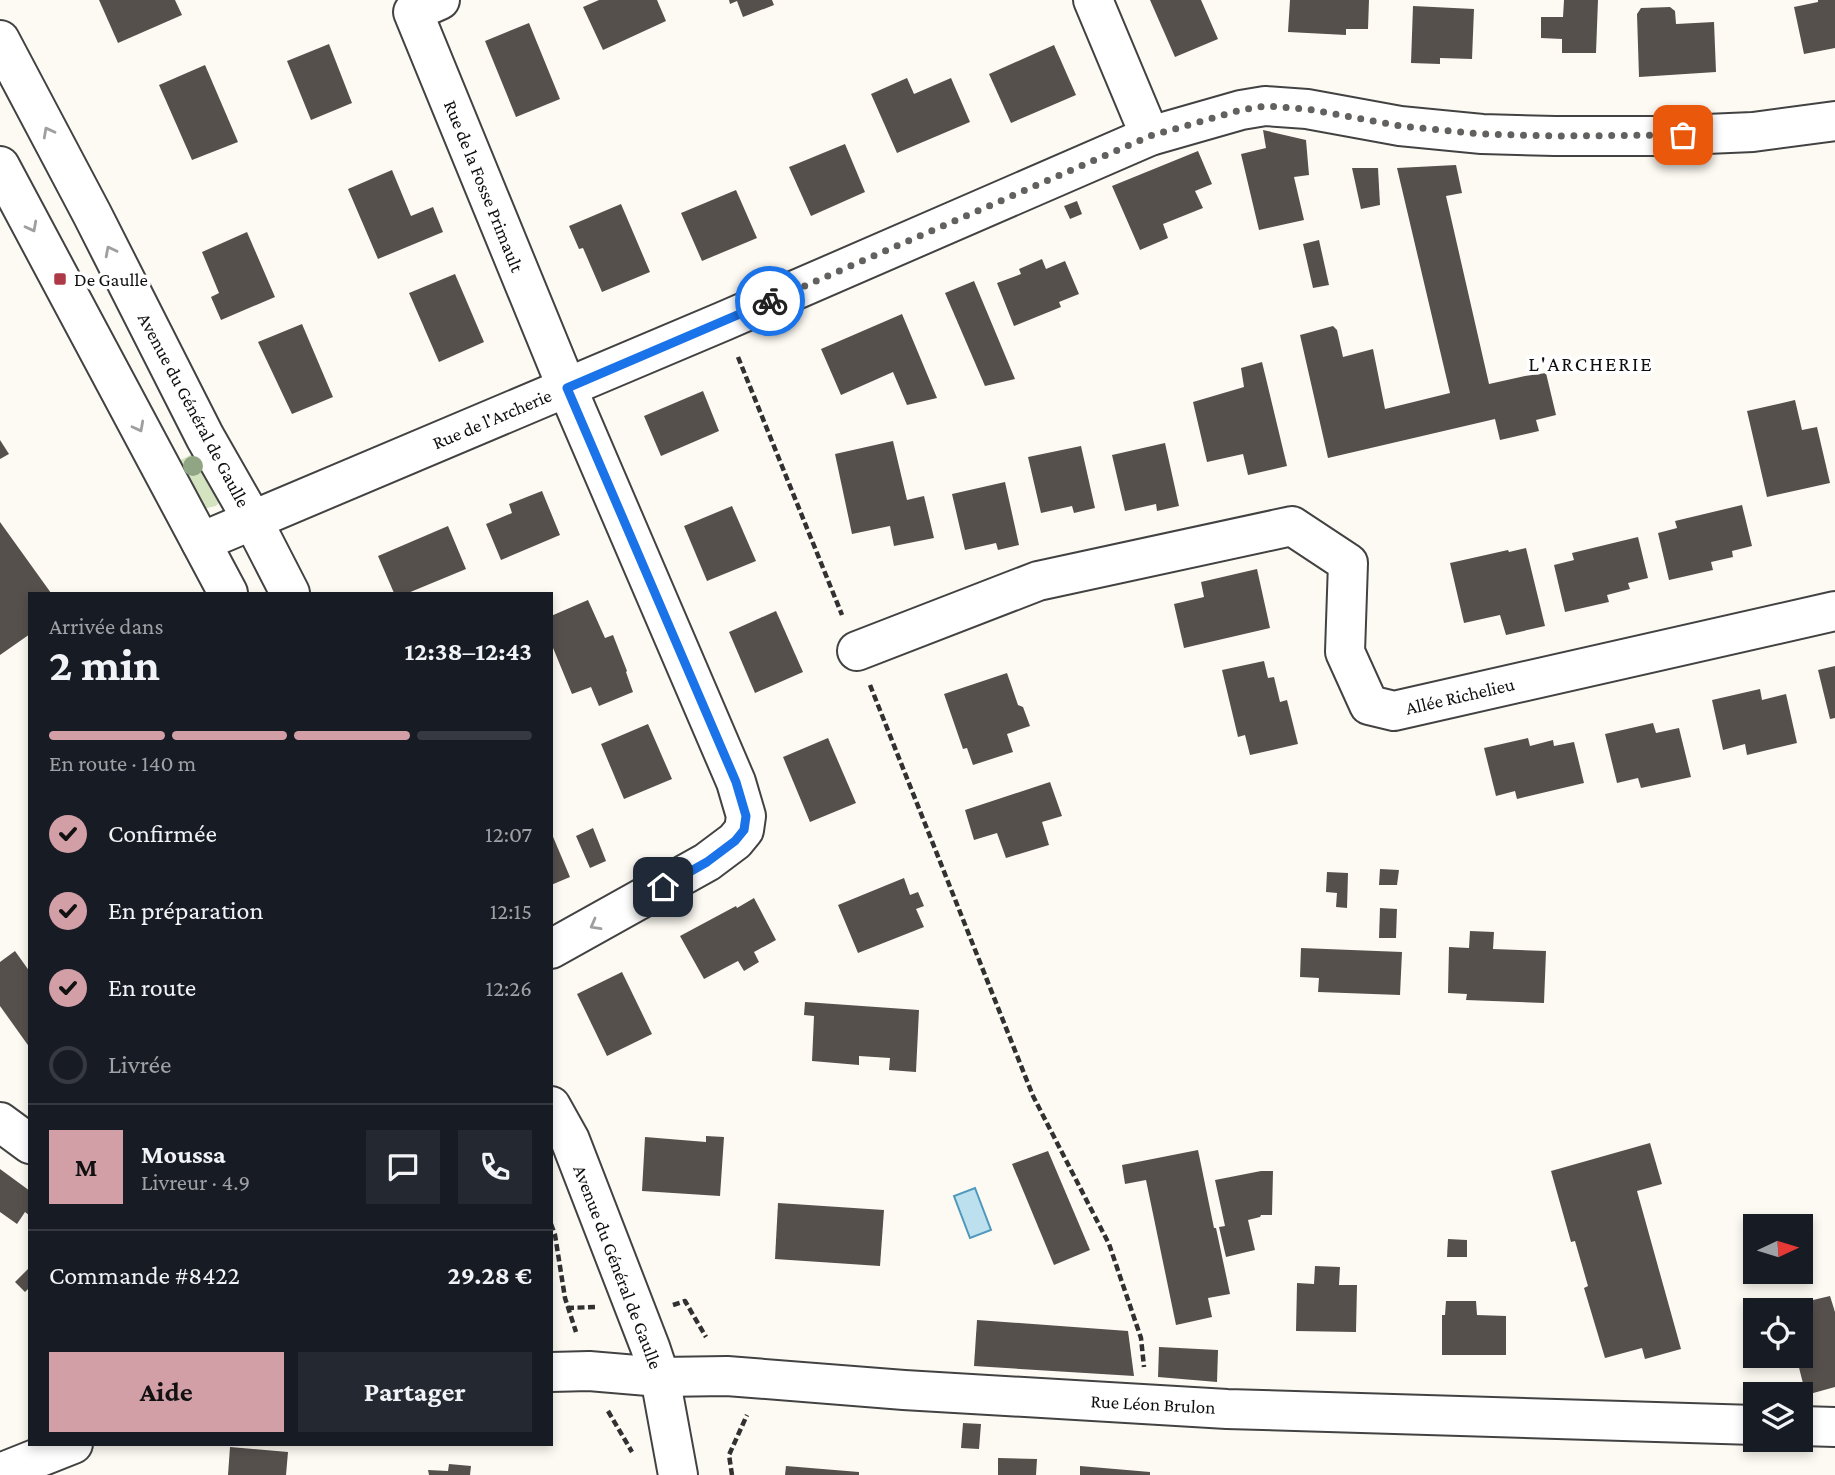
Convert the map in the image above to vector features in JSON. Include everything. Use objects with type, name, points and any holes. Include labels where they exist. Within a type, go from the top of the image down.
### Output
[{"type":"street","name":"Rue de la Fosse Primault","points":[[440,0],[413,12],[567,388]]},
{"type":"street","points":[[1093,0],[1150,136]]},
{"type":"street","name":"Avenue du Général de Gaulle","points":[[0,40],[205,437],[289,592]]},
{"type":"street","name":"Rue de l'Archerie","points":[[201,542],[724,321],[1150,136],[1241,110],[1265,106],[1307,109],[1400,126],[1482,134],[1531,135],[1660,136],[1753,132],[1835,121]]},
{"type":"street","points":[[0,166],[227,592]]},
{"type":"street","points":[[553,948],[707,862],[735,841],[744,830],[746,816],[736,782],[567,388]]},
{"type":"street","name":"Allée Richelieu","points":[[857,651],[1038,581],[1292,526],[1348,563],[1345,652],[1369,705],[1394,711],[1835,611]]},
{"type":"street","name":"Avenue du Général de Gaulle","points":[[553,1110],[570,1140],[660,1377],[678,1475]]},
{"type":"street","points":[[0,1122],[28,1143]]},
{"type":"street","name":"Rue Léon Brulon","points":[[553,1372],[589,1371],[660,1377],[727,1376],[904,1390],[1241,1409],[1743,1425]]},
{"type":"street","points":[[1813,1426],[1835,1427]]},
{"type":"street","points":[[0,1473],[68,1446]]},
{"type":"path","points":[[724,321],[1033,1096],[1109,1244],[1141,1338],[1148,1404]]},
{"type":"path","points":[[553,1230],[567,1308]]},
{"type":"path","name":"Avenue du Général de Gaulle","points":[[671,1306],[685,1301],[708,1341]]},
{"type":"path","points":[[606,1407],[632,1453],[634,1464]]},
{"type":"path","points":[[732,1475],[729,1455],[748,1413]]},
{"type":"green space","points":[[202,449],[220,501],[216,506],[203,509],[171,465]]},
{"type":"water","points":[[975,1188],[991,1230],[970,1238],[954,1196]]},
{"type":"building","points":[[99,0],[175,0],[182,15],[118,43]]},
{"type":"building","points":[[599,0],[657,0],[666,21],[603,50],[583,7]]},
{"type":"building","points":[[729,0],[772,0],[774,5],[743,17],[737,1],[730,4]]},
{"type":"building","points":[[1150,0],[1201,0],[1218,39],[1175,57]]},
{"type":"building","points":[[1290,0],[1369,0],[1368,29],[1346,29],[1346,35],[1288,32]]},
{"type":"building","points":[[1564,0],[1598,0],[1596,53],[1562,53],[1562,39],[1541,38],[1541,17],[1563,17]]},
{"type":"building","points":[[1818,0],[1835,0],[1835,48],[1804,54],[1794,7]]},
{"type":"building","points":[[1413,6],[1474,9],[1472,59],[1440,58],[1440,64],[1411,63]]},
{"type":"building","points":[[1670,7],[1675,11],[1676,24],[1714,22],[1716,72],[1639,77],[1637,14],[1641,8]]},
{"type":"building","points":[[529,23],[560,99],[516,117],[485,41]]},
{"type":"building","points":[[329,44],[352,103],[311,120],[287,61]]},
{"type":"building","points":[[1054,45],[1076,95],[1011,123],[989,74]]},
{"type":"building","points":[[205,65],[238,142],[192,160],[159,85]]},
{"type":"building","points":[[907,78],[914,94],[951,78],[970,122],[897,153],[871,94]]},
{"type":"building","points":[[1263,130],[1306,140],[1309,175],[1294,177],[1304,220],[1259,230],[1241,154],[1266,148]]},
{"type":"building","points":[[845,144],[865,192],[811,216],[789,167]]},
{"type":"building","points":[[1198,151],[1212,184],[1195,191],[1203,208],[1163,224],[1168,238],[1140,250],[1112,186]]},
{"type":"building","points":[[1456,165],[1462,193],[1446,196],[1489,384],[1546,373],[1556,415],[1536,420],[1539,431],[1500,440],[1495,419],[1328,458],[1300,335],[1333,326],[1337,330],[1343,357],[1373,349],[1385,409],[1450,393],[1397,168]]},
{"type":"building","points":[[1352,168],[1378,168],[1380,205],[1361,209]]},
{"type":"building","points":[[392,170],[411,216],[433,207],[443,232],[378,259],[348,189]]},
{"type":"building","points":[[736,190],[757,238],[702,261],[681,213]]},
{"type":"building","points":[[1077,201],[1082,214],[1070,219],[1064,206]]},
{"type":"building","points":[[621,204],[650,272],[602,292],[583,248],[579,249],[569,226]]},
{"type":"building","points":[[247,232],[275,297],[221,320],[211,297],[219,293],[202,252]]},
{"type":"building","points":[[1319,240],[1329,285],[1313,288],[1303,244]]},
{"type":"building","points":[[1042,259],[1046,269],[1065,261],[1079,294],[1059,302],[1061,307],[1014,326],[997,283],[1021,274],[1019,269]]},
{"type":"building","points":[[455,274],[484,342],[439,362],[409,293]]},
{"type":"building","points":[[974,281],[1015,379],[985,386],[945,293]]},
{"type":"building","points":[[902,314],[937,398],[907,405],[893,372],[841,395],[821,349]]},
{"type":"building","points":[[302,324],[333,397],[292,414],[258,342]]},
{"type":"building","points":[[1262,362],[1287,466],[1248,475],[1243,454],[1207,462],[1193,402],[1244,387],[1241,368]]},
{"type":"building","points":[[703,391],[719,431],[661,456],[644,416]]},
{"type":"building","points":[[1795,400],[1802,430],[1817,427],[1830,483],[1767,497],[1747,411]]},
{"type":"building","points":[[0,440],[9,454],[0,459]]},
{"type":"building","points":[[893,441],[907,500],[924,496],[934,538],[894,546],[890,526],[852,534],[835,454]]},
{"type":"building","points":[[1165,443],[1179,506],[1157,511],[1156,504],[1125,511],[1112,455]]},
{"type":"building","points":[[1081,446],[1095,508],[1074,513],[1072,506],[1041,513],[1028,457]]},
{"type":"building","points":[[1005,482],[1019,545],[998,550],[996,543],[965,550],[952,494]]},
{"type":"building","points":[[542,491],[560,535],[501,560],[486,524],[512,513],[509,504]]},
{"type":"building","points":[[1742,505],[1752,546],[1732,551],[1733,557],[1711,562],[1713,570],[1669,580],[1658,533],[1677,528],[1675,521]]},
{"type":"building","points":[[732,506],[756,561],[707,581],[684,526]]},
{"type":"building","points":[[0,522],[50,592],[28,592],[28,635],[0,655]]},
{"type":"building","points":[[448,526],[466,569],[410,592],[394,592],[378,556]]},
{"type":"building","points":[[1638,537],[1648,578],[1628,583],[1630,589],[1607,595],[1609,602],[1565,612],[1554,565],[1574,560],[1572,553]]},
{"type":"building","points":[[1526,548],[1545,626],[1506,635],[1500,615],[1464,623],[1450,563]]},
{"type":"building","points":[[1257,569],[1270,628],[1184,648],[1174,604],[1204,597],[1201,582]]},
{"type":"building","points":[[588,600],[605,638],[613,635],[633,692],[599,706],[591,687],[572,694],[553,648],[553,615]]},
{"type":"building","points":[[776,611],[803,672],[755,693],[729,632]]},
{"type":"building","points":[[1264,661],[1268,678],[1274,677],[1280,702],[1287,700],[1298,744],[1250,755],[1245,735],[1238,737],[1222,670]]},
{"type":"building","points":[[1835,666],[1835,718],[1830,719],[1818,670]]},
{"type":"building","points":[[1007,673],[1018,705],[1023,707],[1030,726],[1007,734],[1013,752],[973,765],[967,748],[963,749],[944,694]]},
{"type":"building","points":[[1760,689],[1762,700],[1786,694],[1797,743],[1747,755],[1745,744],[1723,750],[1712,700]]},
{"type":"building","points":[[1653,723],[1656,733],[1679,728],[1691,777],[1641,788],[1638,778],[1617,783],[1605,734]]},
{"type":"building","points":[[648,724],[672,779],[624,799],[601,744]]},
{"type":"building","points":[[828,738],[856,803],[810,822],[783,757]]},
{"type":"building","points":[[1528,738],[1530,746],[1553,740],[1554,746],[1574,742],[1584,783],[1517,799],[1515,791],[1496,796],[1484,748]]},
{"type":"building","points":[[1050,782],[1062,816],[1042,822],[1049,845],[1006,858],[997,833],[974,840],[965,810]]},
{"type":"building","points":[[593,828],[606,861],[590,868],[576,836]]},
{"type":"building","points":[[553,837],[570,877],[553,884]]},
{"type":"building","points":[[1380,869],[1399,870],[1397,885],[1379,885]]},
{"type":"building","points":[[1327,872],[1348,873],[1347,908],[1336,907],[1337,893],[1326,892]]},
{"type":"building","points":[[904,878],[910,895],[918,892],[924,906],[916,909],[924,927],[858,953],[838,905]]},
{"type":"building","points":[[754,898],[776,940],[754,952],[759,962],[744,971],[738,961],[704,979],[680,936]]},
{"type":"building","points":[[1380,908],[1397,909],[1396,938],[1379,938]]},
{"type":"building","points":[[1470,931],[1494,932],[1493,949],[1546,951],[1544,1003],[1466,1000],[1467,994],[1448,993],[1449,947],[1469,948]]},
{"type":"building","points":[[1301,948],[1402,952],[1400,995],[1318,992],[1319,978],[1300,977]]},
{"type":"building","points":[[15,951],[28,969],[28,1045],[0,1006],[0,962]]},
{"type":"building","points":[[622,972],[652,1034],[607,1056],[577,994]]},
{"type":"building","points":[[805,1002],[919,1010],[916,1072],[889,1070],[890,1058],[859,1056],[859,1065],[812,1061],[814,1016],[804,1015]]},
{"type":"building","points":[[706,1136],[724,1137],[720,1196],[642,1191],[645,1137],[706,1142]]},
{"type":"building","points":[[1650,1143],[1662,1184],[1637,1191],[1681,1349],[1645,1359],[1642,1348],[1605,1358],[1584,1288],[1588,1286],[1575,1241],[1571,1242],[1551,1171]]},
{"type":"building","points":[[1198,1150],[1230,1294],[1208,1298],[1212,1317],[1176,1325],[1146,1180],[1125,1184],[1122,1165]]},
{"type":"building","points":[[1048,1151],[1090,1250],[1054,1265],[1012,1164]]},
{"type":"building","points":[[0,1169],[28,1190],[28,1214],[25,1212],[17,1224],[0,1212]]},
{"type":"building","points":[[1273,1171],[1272,1215],[1261,1215],[1248,1220],[1255,1250],[1226,1257],[1219,1227],[1225,1226],[1215,1180]]},
{"type":"building","points":[[778,1203],[884,1210],[880,1266],[775,1259]]},
{"type":"building","points":[[1448,1239],[1467,1240],[1467,1257],[1447,1257]]},
{"type":"building","points":[[1315,1266],[1340,1267],[1339,1285],[1357,1285],[1356,1332],[1296,1331],[1297,1283],[1314,1284]]},
{"type":"building","points":[[28,1269],[28,1289],[25,1292],[15,1282]]},
{"type":"building","points":[[1830,1296],[1835,1312],[1835,1387],[1813,1393],[1813,1382],[1803,1382],[1799,1368],[1813,1368],[1813,1300]]},
{"type":"building","points":[[1446,1301],[1476,1301],[1477,1315],[1506,1316],[1506,1355],[1442,1355],[1442,1315],[1445,1315]]},
{"type":"building","points":[[977,1320],[1128,1331],[1134,1376],[974,1366]]},
{"type":"building","points":[[1159,1347],[1218,1350],[1217,1382],[1158,1377]]},
{"type":"building","points":[[963,1423],[981,1424],[979,1449],[961,1448]]},
{"type":"building","points":[[230,1447],[288,1452],[286,1475],[228,1475]]},
{"type":"building","points":[[998,1458],[1037,1459],[1036,1475],[998,1475]]},
{"type":"building","points":[[449,1464],[471,1466],[470,1475],[429,1475],[428,1470],[448,1471]]},
{"type":"building","points":[[786,1466],[859,1472],[859,1475],[785,1475]]},
{"type":"building","points":[[1080,1466],[1150,1472],[1150,1475],[1080,1475]]},
{"type":"way so far","points":[[770,301],[1150,136],[1241,110],[1265,106],[1307,109],[1400,126],[1482,134],[1683,135]]},
{"type":"place","name":"De Gaulle","points":[[60,279]]},
{"type":"district","name":"L'ARCHERIE","points":[[1591,364]]},
{"type":"route","points":[[663,887],[707,862],[735,841],[744,830],[746,816],[736,782],[567,388],[770,301]]}]
